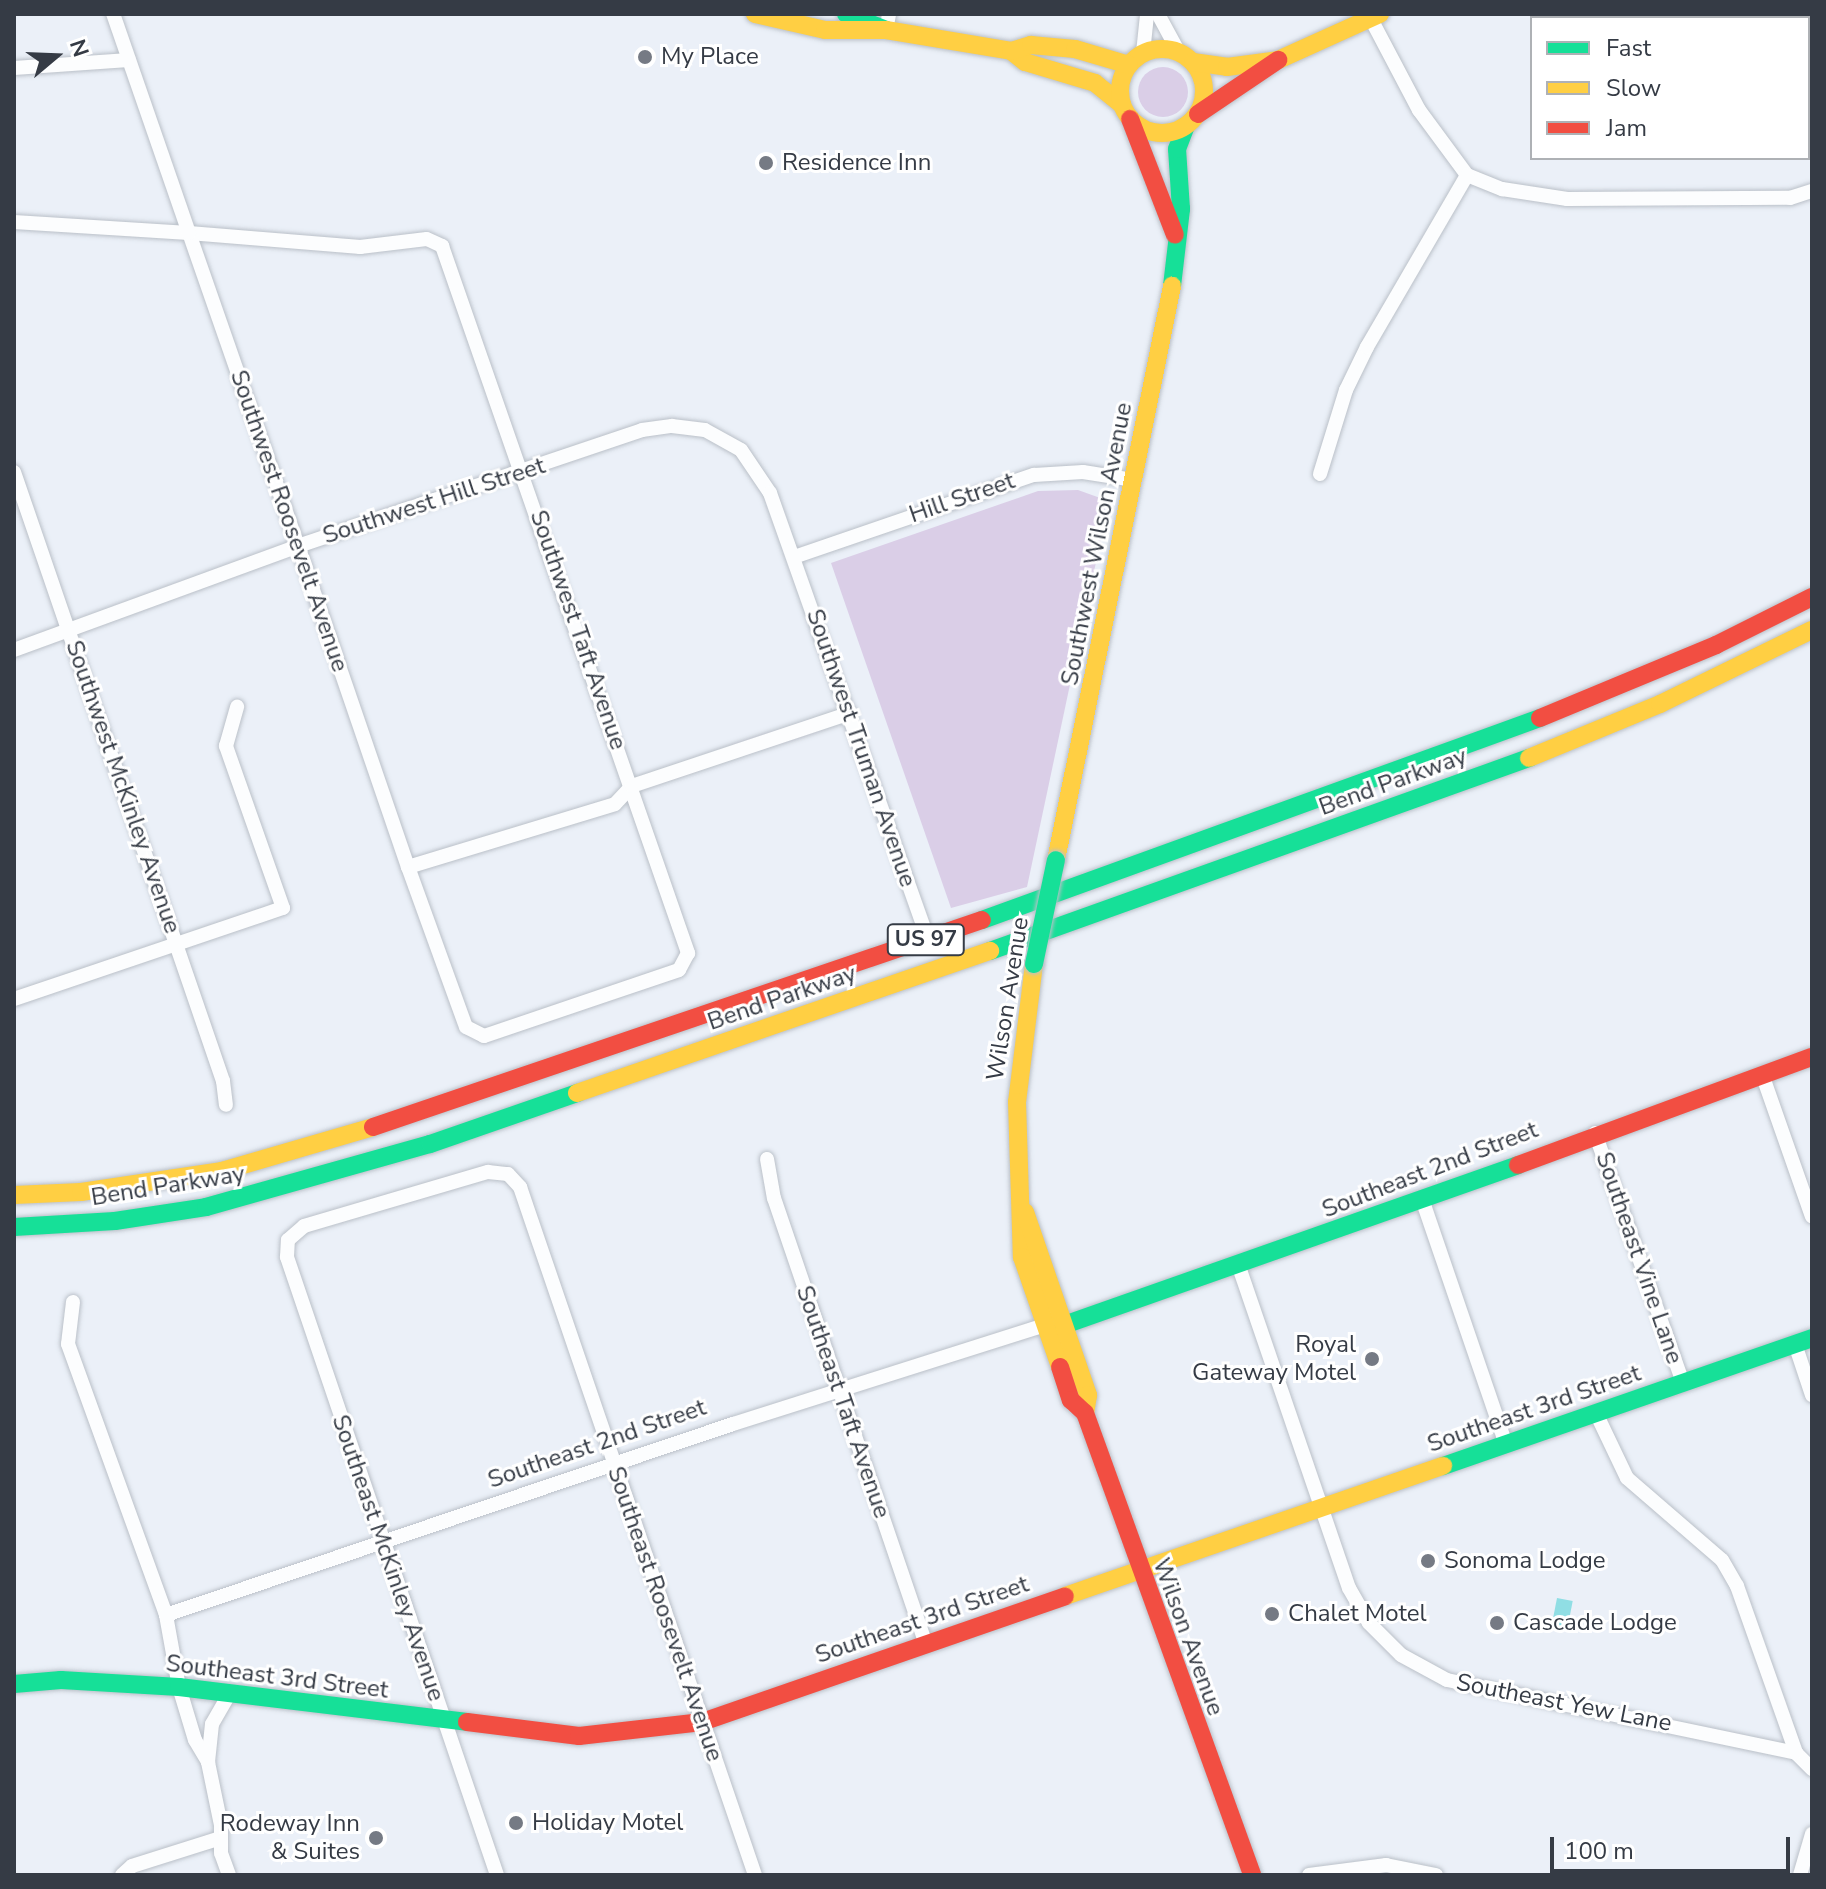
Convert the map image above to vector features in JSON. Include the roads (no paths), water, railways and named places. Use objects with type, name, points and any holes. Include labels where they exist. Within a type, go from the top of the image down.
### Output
[{"type":"main road","points":[[755,14],[859,34],[888,22]]},
{"type":"main road","points":[[846,14],[1011,51],[1025,62],[1095,83],[1126,111],[1163,133],[1192,120],[1278,60],[1376,17]]},
{"type":"main road","points":[[1011,51],[1031,45],[1136,59],[1185,56],[1227,67],[1278,60]]},
{"type":"main road","points":[[1185,56],[1205,87],[1192,120]]},
{"type":"main road","points":[[1126,111],[1120,91],[1136,59]]},
{"type":"main road","name":"Southwest Wilson Avenue","points":[[1126,111],[1175,235]]},
{"type":"main road","name":"Southwest Wilson Avenue","points":[[1056,860],[1175,273],[1175,235],[1181,209],[1177,149],[1192,120]]},
{"type":"main road","name":"Bend Parkway","points":[[14,1195],[140,1185],[301,1150],[928,939],[1528,724],[1716,645],[1812,597]]},
{"type":"main road","name":"Bend Parkway","points":[[14,1227],[115,1221],[256,1196],[376,1162],[1009,945],[1566,744],[1812,630]]},
{"type":"main road","name":"Wilson Avenue","points":[[1054,1325],[1018,1218],[1018,1195],[1019,1064],[1034,964],[1056,860]]},
{"type":"main road","name":"Southeast 2nd Street","points":[[1054,1325],[1239,1267],[1595,1133],[1812,1057]]},
{"type":"main road","name":"Wilson Avenue","points":[[1018,1195],[1054,1325],[1088,1395],[1085,1413],[1139,1571],[1252,1875]]},
{"type":"main road","points":[[14,1242],[115,1221]]},
{"type":"main road","name":"Southeast 3rd Street","points":[[14,1684],[61,1680],[179,1687],[444,1723],[579,1736],[702,1722],[1803,1341]]},
{"type":"street","name":"Southwest Roosevelt Avenue","points":[[113,14],[466,1027]]},
{"type":"street","points":[[1136,59],[1147,14]]},
{"type":"street","points":[[1158,14],[1185,56]]},
{"type":"street","points":[[1376,17],[1419,110],[1467,175],[1502,189],[1567,199],[1790,198],[1812,191]]},
{"type":"street","points":[[14,68],[129,60]]},
{"type":"street","points":[[1320,474],[1346,390],[1367,347],[1467,175]]},
{"type":"street","points":[[14,222],[189,233]]},
{"type":"street","name":"Southwest Taft Avenue","points":[[189,233],[360,247],[427,239],[442,246],[523,472],[688,953],[679,970],[484,1036],[466,1027]]},
{"type":"street","name":"Southwest Hill Street","points":[[14,650],[298,546],[653,428],[705,430],[733,443],[755,466],[794,557]]},
{"type":"street","name":"Southwest McKinley Avenue","points":[[14,472],[223,1081],[226,1105]]},
{"type":"street","name":"Hill Street","points":[[794,557],[1034,475],[1083,472],[1134,480]]},
{"type":"street","name":"Southwest Truman Avenue","points":[[794,557],[928,939]]},
{"type":"street","points":[[14,999],[283,908],[226,746],[237,707]]},
{"type":"street","points":[[408,867],[615,804],[632,786],[850,713]]},
{"type":"street","points":[[1762,1074],[1812,1217]]},
{"type":"street","name":"Southeast Vine Lane","points":[[1595,1133],[1683,1383]]},
{"type":"street","name":"Southeast Taft Avenue","points":[[767,1159],[774,1198],[926,1644]]},
{"type":"street","name":"Southeast Roosevelt Avenue","points":[[288,1240],[304,1226],[488,1172],[508,1174],[520,1187],[755,1875]]},
{"type":"street","points":[[1422,1199],[1506,1444]]},
{"type":"street","name":"Southeast McKinley Avenue","points":[[288,1240],[287,1257],[381,1542],[497,1875]]},
{"type":"street","name":"Southeast Yew Lane","points":[[1239,1267],[1349,1588],[1369,1623],[1401,1655],[1430,1674],[1796,1753]]},
{"type":"street","points":[[73,1302],[68,1344],[166,1615],[179,1687],[195,1740],[208,1762]]},
{"type":"street","name":"Southeast 2nd Street","points":[[166,1615],[614,1464],[1054,1325]]},
{"type":"street","points":[[1803,1341],[1812,1395]]},
{"type":"street","points":[[1596,1413],[1627,1478],[1722,1560],[1796,1753],[1812,1769]]},
{"type":"street","points":[[229,1875],[208,1762],[212,1724],[230,1693]]},
{"type":"street","points":[[1800,1875],[1812,1834]]},
{"type":"street","points":[[107,1875],[221,1838]]},
{"type":"street","points":[[1309,1875],[1386,1865],[1436,1875]]},
{"type":"water","points":[[1557,1598],[1573,1601],[1567,1630],[1551,1626]]},
{"type":"place","name":"My Place","points":[[645,57]]},
{"type":"place","name":"Residence Inn","points":[[766,163]]},
{"type":"place","name":"Royal Gateway Motel","points":[[1372,1359]]},
{"type":"place","name":"Sonoma Lodge","points":[[1428,1561]]},
{"type":"place","name":"Chalet Motel","points":[[1272,1614]]},
{"type":"place","name":"Cascade Lodge","points":[[1497,1623]]},
{"type":"place","name":"Holiday Motel","points":[[516,1823]]},
{"type":"place","name":"Rodeway Inn & Suites","points":[[376,1838]]}]
